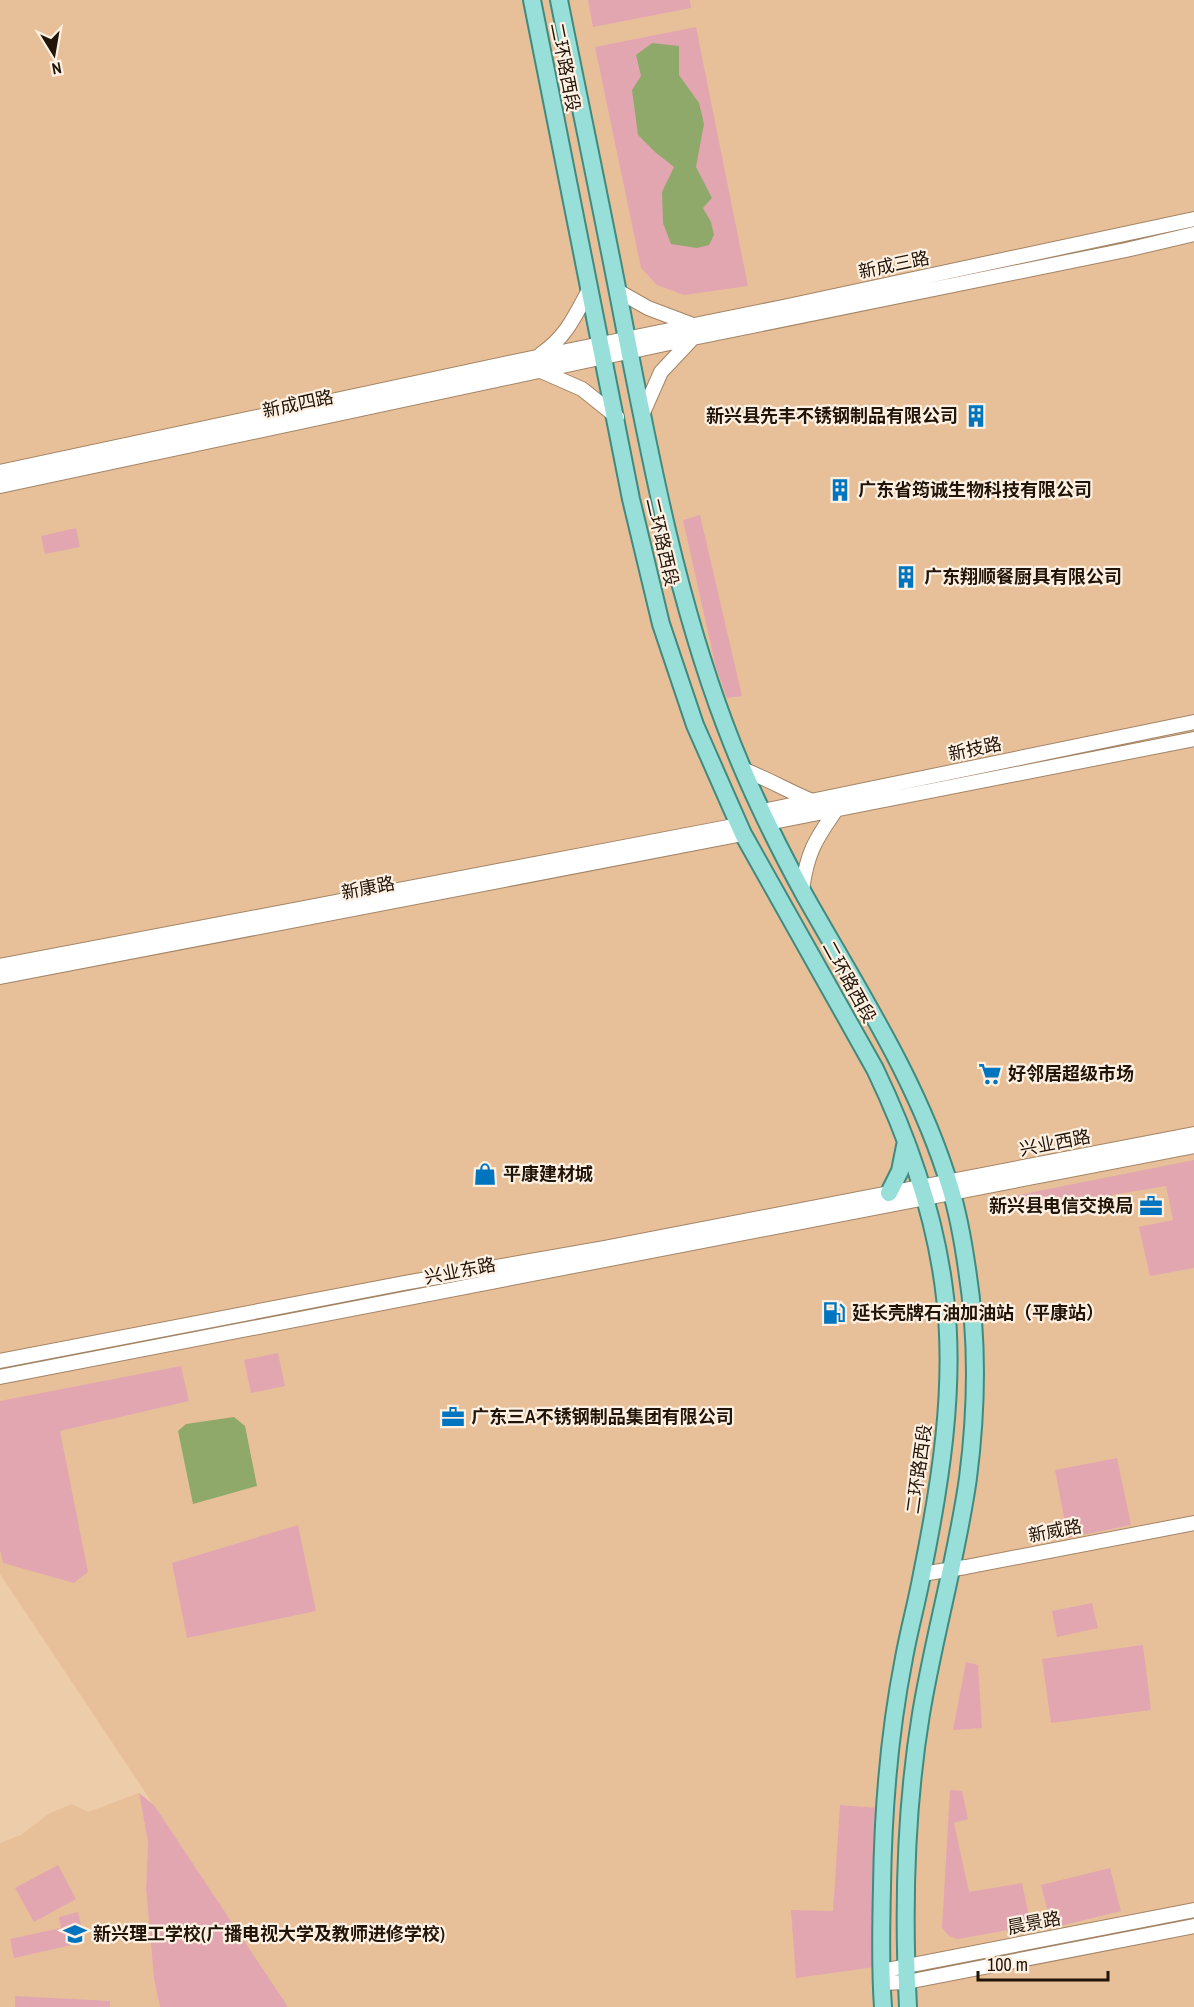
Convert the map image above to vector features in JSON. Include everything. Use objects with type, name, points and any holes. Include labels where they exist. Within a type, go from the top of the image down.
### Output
[{"type":"main road","name":"二环路西段","points":[[532,0],[631,499],[661,624],[695,725],[741,829],[875,1069],[893,1107],[925,1193],[940,1262],[946,1299],[948,1407],[934,1508],[892,1724],[884,1813],[881,1977],[883,2007]]},
{"type":"main road","name":"二环路西段","points":[[559,0],[642,415],[688,612],[722,717],[742,769],[802,890],[887,1041],[916,1099],[950,1188],[969,1278],[974,1323],[974,1415],[967,1480],[920,1721],[910,1798],[905,1881],[908,2007]]},
{"type":"main road","points":[[889,1193],[900,1171],[906,1140]]},
{"type":"street","name":"新成三路","points":[[694,332],[1194,219]]},
{"type":"street","name":"新成三路","points":[[602,351],[1114,253],[1194,234]]},
{"type":"street","points":[[537,357],[555,344],[570,326],[589,290]]},
{"type":"street","points":[[618,291],[694,332],[661,372],[642,415]]},
{"type":"street","name":"新成四路","points":[[0,472],[537,357],[602,351]]},
{"type":"street","name":"新成四路","points":[[0,486],[541,371],[602,351]]},
{"type":"street","points":[[541,371],[582,389],[616,417]]},
{"type":"street","name":"新技路","points":[[765,817],[812,801],[1194,722]]},
{"type":"street","name":"新技路","points":[[765,817],[836,810],[1194,739]]},
{"type":"street","points":[[742,769],[812,801]]},
{"type":"street","points":[[802,890],[805,867],[815,839],[836,810]]},
{"type":"street","name":"新康路","points":[[0,966],[741,829]]},
{"type":"street","name":"新康路","points":[[0,977],[741,829]]},
{"type":"street","name":"兴业西路","points":[[925,1193],[1194,1134]]},
{"type":"street","name":"兴业西路","points":[[950,1188],[1194,1146]]},
{"type":"street","name":"兴业东路","points":[[0,1361],[889,1193],[925,1193]]},
{"type":"street","name":"兴业东路","points":[[0,1377],[925,1193]]},
{"type":"street","name":"新威路","points":[[922,1574],[1194,1523]]},
{"type":"street","name":"晨景路","points":[[907,1974],[1194,1910]]},
{"type":"street","name":"晨景路","points":[[881,1977],[1194,1926]]},
{"type":"shaded area","points":[[0,0],[1194,0],[1194,2007],[288,2007],[0,1574]]},
{"type":"shaded area","points":[[588,0],[690,0],[691,8],[593,27]]},
{"type":"shaded area","points":[[696,27],[748,286],[684,295],[657,285],[641,268],[595,47]]},
{"type":"shaded area","points":[[652,43],[679,46],[679,75],[699,103],[704,124],[696,167],[712,198],[703,208],[711,222],[714,235],[709,245],[697,248],[671,244],[663,223],[662,192],[674,167],[638,135],[632,90],[641,76],[636,55]]},
{"type":"shaded area","points":[[700,515],[742,696],[727,698],[716,668],[683,520]]},
{"type":"shaded area","points":[[76,528],[80,547],[45,554],[41,536]]},
{"type":"shaded area","points":[[1194,1160],[1194,1268],[1150,1276],[1139,1227],[1173,1220],[1166,1186],[1012,1212],[1008,1197]]},
{"type":"shaded area","points":[[278,1353],[285,1386],[251,1393],[244,1360]]},
{"type":"shaded area","points":[[181,1366],[189,1401],[60,1431],[88,1572],[74,1583],[3,1563],[0,1550],[0,1401]]},
{"type":"shaded area","points":[[234,1417],[245,1426],[257,1486],[193,1504],[178,1431],[186,1424]]},
{"type":"shaded area","points":[[1117,1458],[1131,1525],[1068,1538],[1055,1470]]},
{"type":"shaded area","points":[[298,1525],[316,1611],[187,1638],[172,1563]]},
{"type":"shaded area","points":[[1092,1603],[1098,1628],[1057,1637],[1052,1611]]},
{"type":"shaded area","points":[[1143,1645],[1151,1710],[1051,1723],[1042,1659]]},
{"type":"shaded area","points":[[966,1662],[978,1665],[982,1728],[953,1730]]},
{"type":"shaded area","points":[[950,1790],[962,1791],[968,1819],[954,1823],[969,1892],[1022,1883],[1031,1926],[958,1939],[949,1936],[942,1928]]},
{"type":"shaded area","name":"新兴理工学校(广播电视大学及教师进修学校)","points":[[139,1793],[148,1842],[146,1888],[154,1979],[160,2007],[0,2007],[0,1843],[21,1835],[50,1813],[72,1804],[88,1812]]},
{"type":"shaded area","points":[[139,1793],[154,1805],[288,2007],[160,2007],[154,1979],[146,1888],[148,1842]]},
{"type":"shaded area","points":[[840,1805],[878,1808],[875,1967],[796,1978],[791,1910],[833,1911]]},
{"type":"shaded area","points":[[58,1865],[76,1899],[34,1922],[15,1888]]},
{"type":"shaded area","points":[[1110,1868],[1121,1911],[1052,1928],[1041,1885]]},
{"type":"shaded area","points":[[78,1912],[85,1942],[14,1958],[10,1939],[61,1928],[59,1917]]},
{"type":"shaded area","points":[[15,1996],[110,2001],[110,2007],[15,2007]]},
{"type":"place","name":"新兴县先丰不锈钢制品有限公司","points":[[976,416]]},
{"type":"place","name":"广东省筠诚生物科技有限公司","points":[[840,490]]},
{"type":"place","name":"广东翔顺餐厨具有限公司","points":[[906,577]]},
{"type":"place","name":"好邻居超级市场","points":[[990,1074]]},
{"type":"place","name":"平康建材城","points":[[485,1174]]},
{"type":"place","name":"新兴县电信交换局","points":[[1151,1206]]},
{"type":"place","name":"延长壳牌石油加油站（平康站）","points":[[834,1313]]},
{"type":"place","name":"广东三A不锈钢制品集团有限公司","points":[[453,1417]]},
{"type":"place","name":"新兴理工学校(广播电视大学及教师进修学校)","points":[[75,1934]]}]
